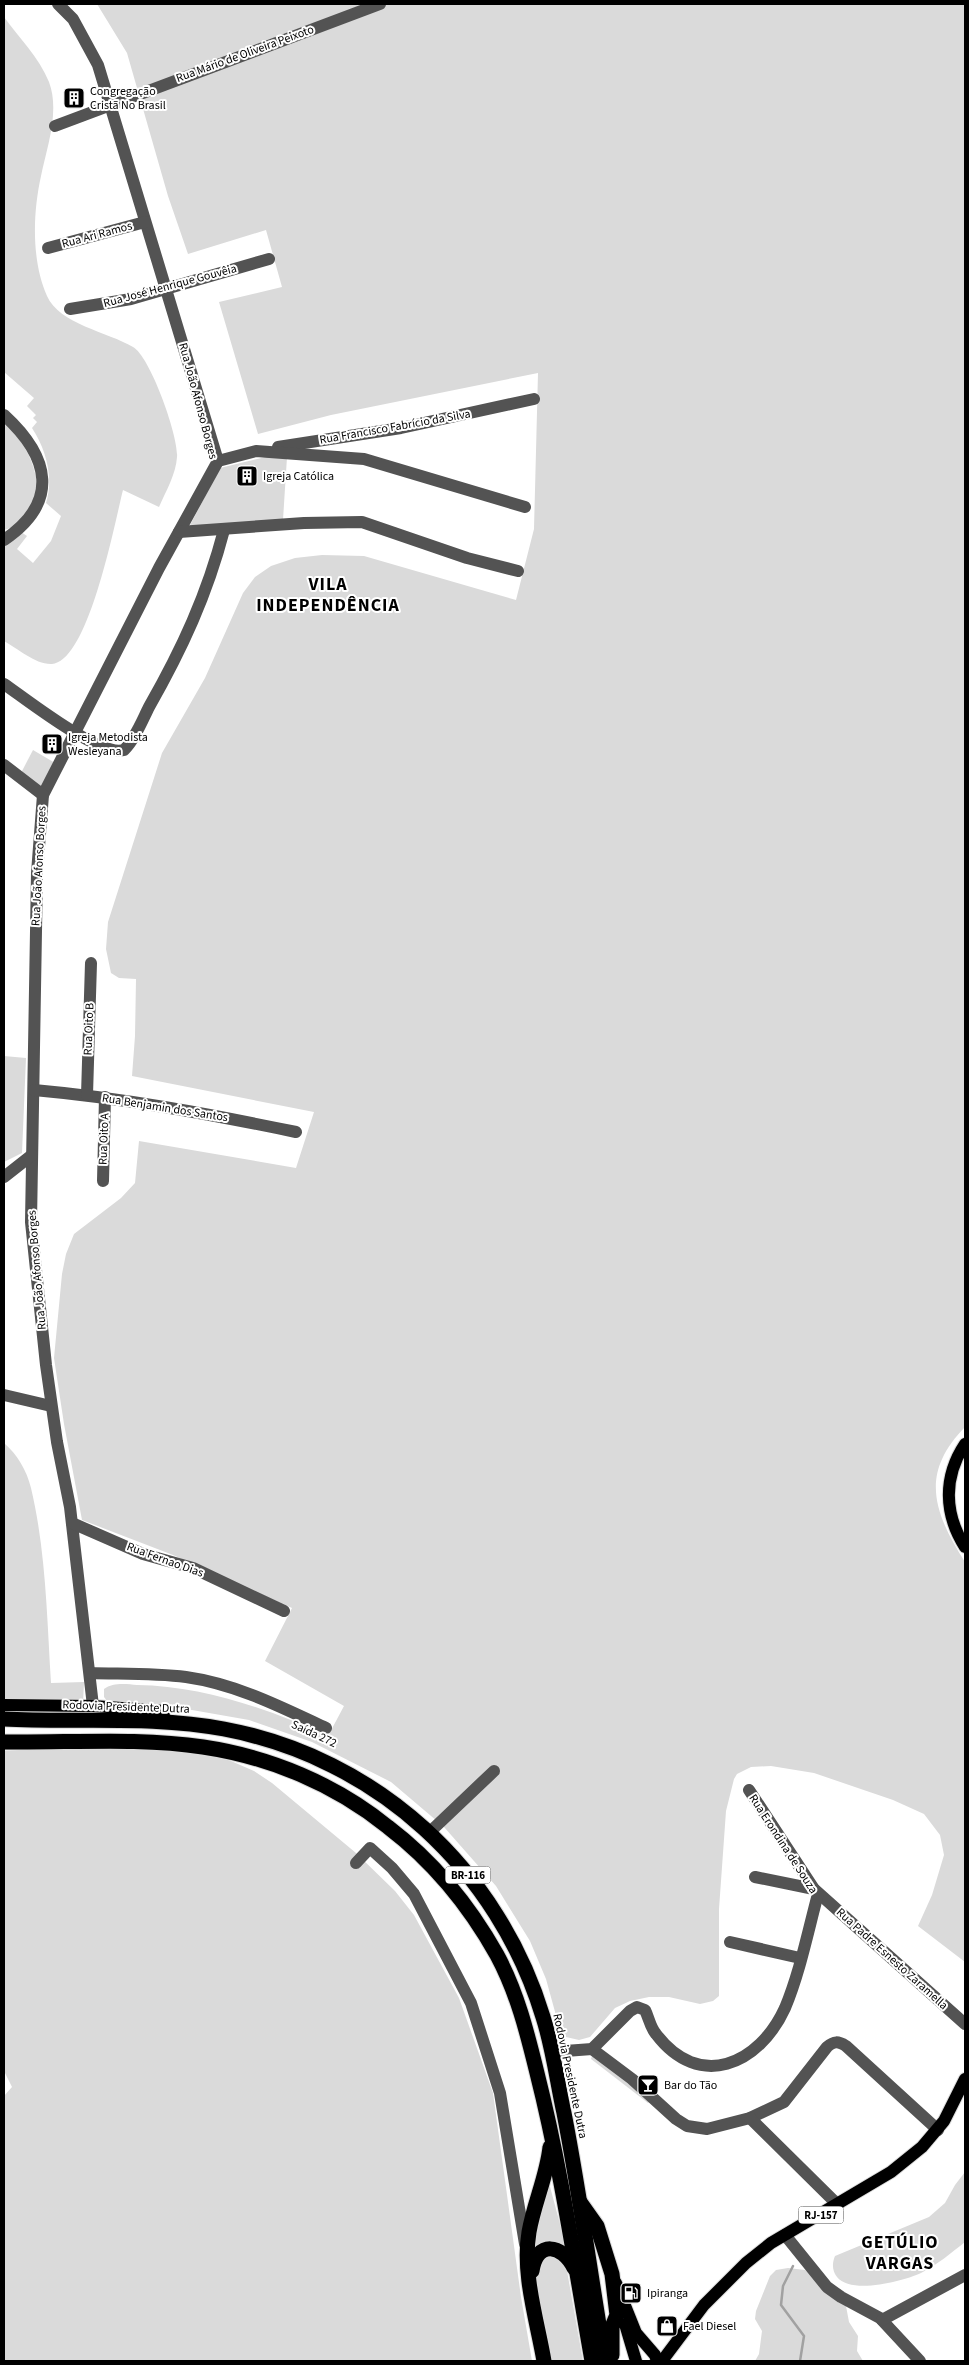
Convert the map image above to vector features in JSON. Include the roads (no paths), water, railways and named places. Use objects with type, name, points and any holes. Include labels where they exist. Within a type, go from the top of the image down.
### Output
[{"type":"highway","name":"Saída 272","points":[[164,1711],[246,1725],[279,1734],[316,1750],[392,1796],[433,1829],[467,1867],[506,1919],[540,1990],[548,2012],[547,2034]]},
{"type":"highway","name":"Rodovia Presidente Dutra","points":[[4,1719],[155,1720],[222,1728],[270,1740],[350,1774],[394,1803],[430,1832],[482,1893],[505,1929],[530,1981],[552,2052],[605,2361]]},
{"type":"highway","name":"BR-116","points":[[4,1742],[126,1742],[204,1747],[245,1756],[295,1772],[327,1786],[368,1810],[411,1846],[451,1886],[497,1956],[514,1993],[530,2042],[545,2103],[592,2361]]},
{"type":"highway","points":[[544,2361],[527,2258],[532,2220],[549,2158],[550,2146],[545,2103]]},
{"type":"highway","points":[[578,2199],[597,2226],[612,2274],[617,2315],[612,2327],[612,2361]]},
{"type":"highway","points":[[532,2287],[535,2256],[544,2250],[553,2249],[565,2255],[574,2267],[582,2303]]},
{"type":"main road","points":[[965,1444],[950,1475],[948,1504],[950,1517],[965,1547]]},
{"type":"main road","points":[[4,1705],[93,1706],[164,1711]]},
{"type":"main road","name":"RJ-157","points":[[662,2361],[724,2284],[746,2263],[784,2235],[838,2205],[891,2172],[922,2147],[938,2130],[965,2079]]},
{"type":"main road","points":[[612,2274],[636,2333],[654,2357]]},
{"type":"main road","points":[[617,2315],[626,2328],[636,2361]]},
{"type":"main road","points":[[636,2361],[640,2353],[654,2357],[671,2350]]},
{"type":"street","name":"Rua João Afonso Borges","points":[[58,4],[73,19],[89,44],[98,65],[218,461],[179,532],[43,795],[37,873],[32,1155],[34,1259],[51,1406],[72,1523],[93,1706]]},
{"type":"street","name":"Rua Mário de Oliveira Peixoto","points":[[55,126],[110,103],[380,4]]},
{"type":"street","name":"Rua Ari Ramos","points":[[48,248],[145,222]]},
{"type":"street","name":"Rua José Henrique Gouvêia","points":[[70,309],[112,303],[167,290],[268,259]]},
{"type":"street","name":"Rua Francisco Fabrício da Silva","points":[[256,451],[401,428],[534,399]]},
{"type":"street","points":[[4,416],[26,437],[33,449],[41,474],[42,490],[40,501],[34,513],[4,540]]},
{"type":"street","points":[[218,461],[256,451],[364,459],[525,506]]},
{"type":"street","points":[[179,532],[304,523],[362,522],[468,558],[518,571]]},
{"type":"street","points":[[4,684],[76,734],[113,750],[122,751],[126,749],[192,626],[212,576],[224,530]]},
{"type":"street","points":[[4,765],[43,795]]},
{"type":"street","name":"Rua Oito B","points":[[87,1095],[91,963]]},
{"type":"street","name":"Rua Benjamin dos Santos","points":[[34,1090],[105,1097],[189,1110],[296,1132]]},
{"type":"street","name":"Rua Oito A","points":[[103,1181],[105,1097]]},
{"type":"street","points":[[4,1177],[32,1155]]},
{"type":"street","points":[[4,1395],[51,1406]]},
{"type":"street","name":"Rua Fernao Dias","points":[[72,1523],[143,1554],[192,1568],[284,1611]]},
{"type":"street","points":[[90,1673],[187,1677],[232,1688],[263,1699],[326,1728]]},
{"type":"street","points":[[433,1829],[494,1771]]},
{"type":"street","name":"Rua Erondina de Souza","points":[[592,2048],[634,2008],[643,2009],[659,2038],[686,2061],[699,2066],[721,2066],[746,2055],[772,2030],[784,2009],[800,1958],[816,1892],[748,1790]]},
{"type":"street","points":[[356,1863],[370,1848],[392,1868],[414,1894],[471,2003],[500,2093],[527,2258]]},
{"type":"street","points":[[755,1877],[816,1892]]},
{"type":"street","name":"Rua Padre Esnesto Zaramella","points":[[816,1892],[965,2024]]},
{"type":"street","points":[[730,1942],[800,1958]]},
{"type":"street","points":[[552,2052],[592,2048],[653,2097],[676,2119],[687,2126],[716,2128],[750,2118],[784,2102],[832,2043],[839,2042],[846,2046],[938,2130]]},
{"type":"street","points":[[750,2118],[838,2205]]},
{"type":"street","points":[[784,2235],[827,2287],[882,2320],[920,2361]]},
{"type":"street","points":[[882,2320],[965,2275]]},
{"type":"waterway","points":[[793,2266],[783,2286],[781,2305],[804,2336],[800,2361]]},
{"type":"place","name":"Congregação Cristã No Brasil","points":[[74,98]]},
{"type":"place","name":"Igreja Católica","points":[[247,476]]},
{"type":"place","name":"Igreja Metodista Wesleyana","points":[[52,744]]},
{"type":"place","name":"Bar do Tão","points":[[648,2085]]},
{"type":"place","name":"Ipiranga","points":[[631,2293]]},
{"type":"place","name":"Fael Diesel","points":[[667,2326]]},
{"type":"district","name":"VILA INDEPENDÊNCIA","points":[[328,594]]},
{"type":"district","name":"GETÚLIO VARGAS","points":[[900,2252]]}]
